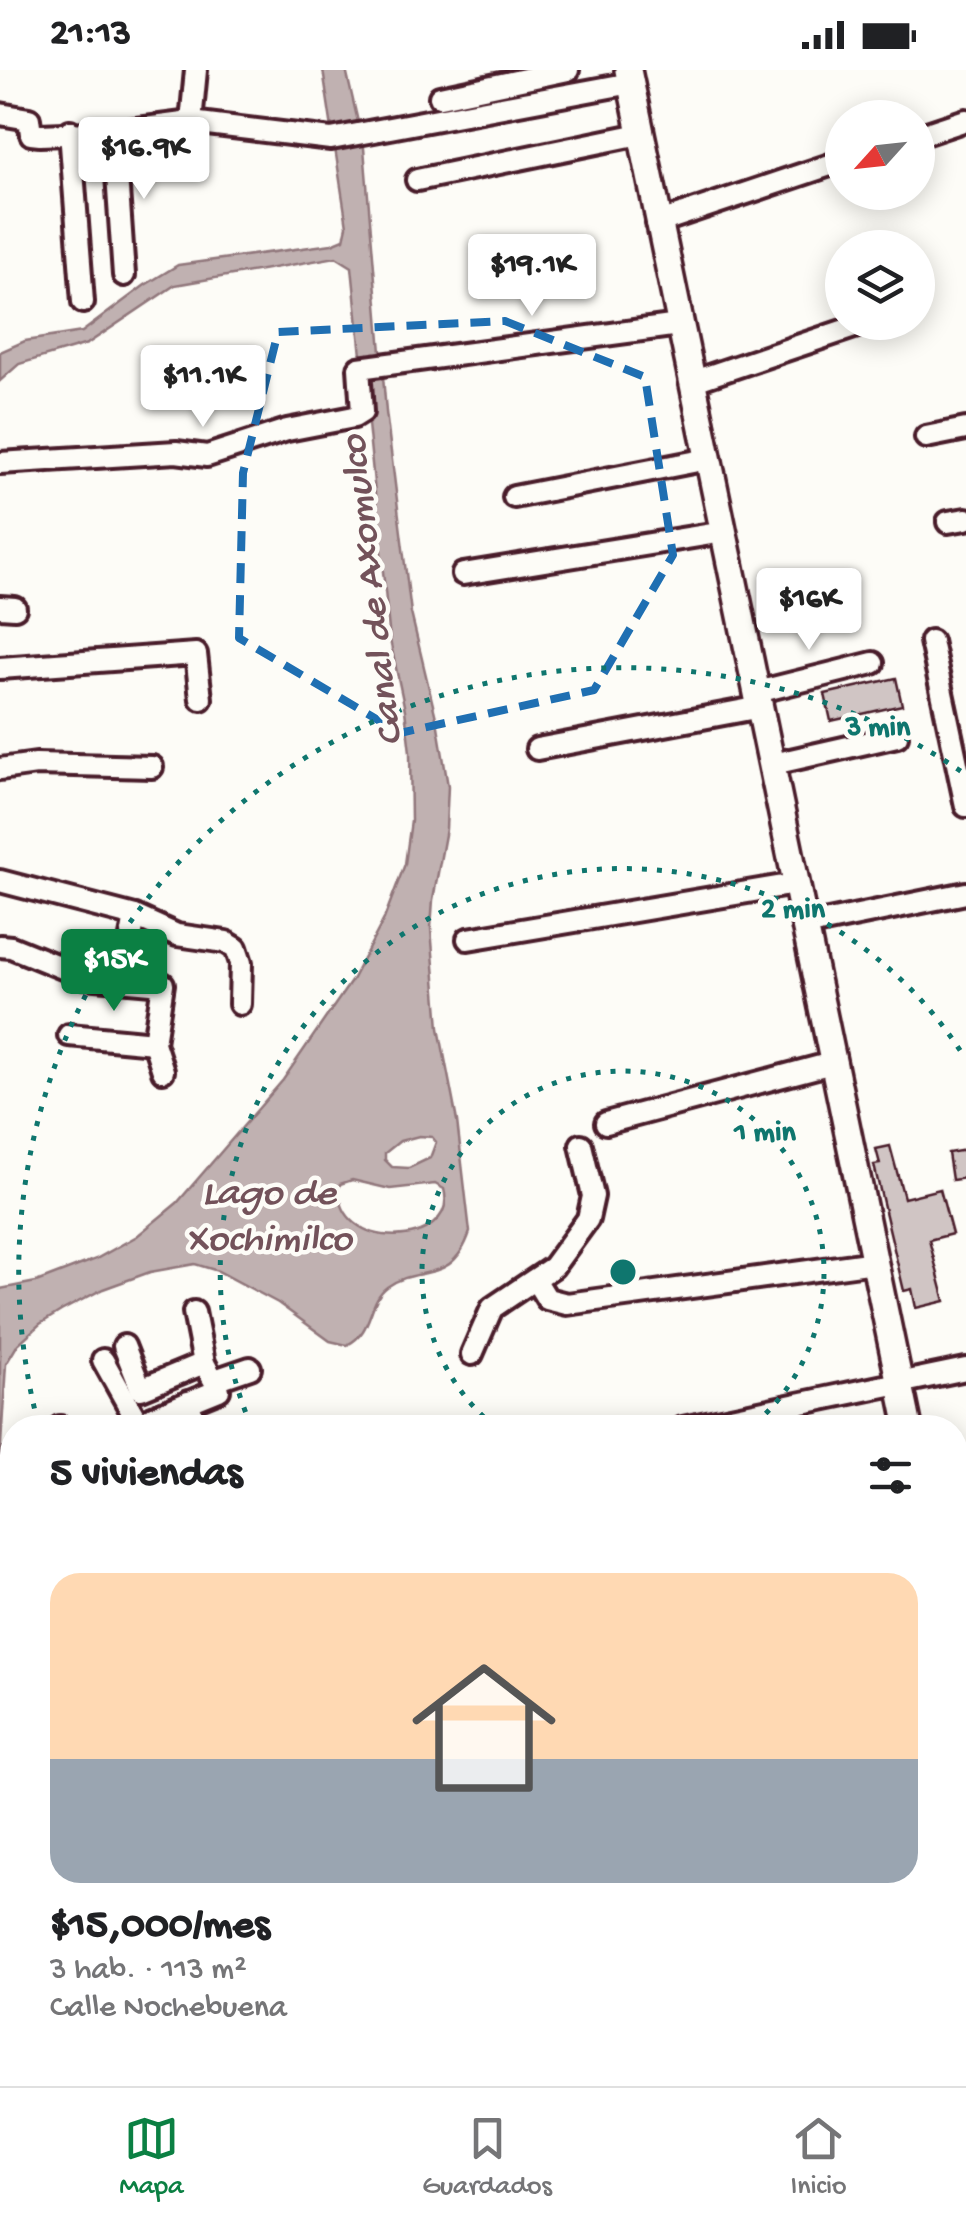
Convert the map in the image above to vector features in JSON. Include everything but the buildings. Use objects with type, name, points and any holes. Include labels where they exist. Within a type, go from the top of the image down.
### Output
[{"type":"street","points":[[191,122],[196,70]]},
{"type":"street","points":[[440,96],[568,70]]},
{"type":"street","points":[[0,114],[29,119],[32,134],[114,132],[191,122],[330,139],[630,77],[906,1415]]},
{"type":"street","points":[[935,130],[966,120]]},
{"type":"street","points":[[70,132],[83,302]]},
{"type":"street","points":[[114,132],[124,275]]},
{"type":"street","points":[[417,180],[640,134]]},
{"type":"street","points":[[658,224],[825,167]]},
{"type":"street","points":[[0,463],[176,452],[207,456],[287,430],[354,417],[362,412],[358,370],[362,368],[679,325]]},
{"type":"street","points":[[691,382],[825,337]]},
{"type":"street","points":[[926,437],[966,430]]},
{"type":"street","points":[[514,496],[708,459]]},
{"type":"street","points":[[463,574],[724,532]]},
{"type":"street","points":[[931,642],[966,806]]},
{"type":"street","points":[[0,668],[196,654],[201,699]]},
{"type":"street","points":[[537,749],[759,699],[873,663]]},
{"type":"street","points":[[773,764],[897,736]]},
{"type":"street","points":[[0,769],[36,764],[152,767]]},
{"type":"street","points":[[0,880],[135,916],[177,935],[210,938],[236,948],[242,963],[240,1004]]},
{"type":"street","points":[[468,939],[795,884]]},
{"type":"street","points":[[804,926],[966,892]]},
{"type":"street","points":[[123,980],[135,916]]},
{"type":"street","points":[[0,946],[85,976],[163,984],[154,1043],[163,1072]]},
{"type":"street","points":[[68,1034],[154,1043]]},
{"type":"street","points":[[606,1123],[832,1062]]},
{"type":"street","points":[[472,1354],[492,1308],[553,1267],[588,1219],[594,1196],[582,1145]]},
{"type":"street","points":[[536,1282],[547,1299],[566,1304],[875,1262]]},
{"type":"street","points":[[157,1415],[219,1390],[194,1312]]},
{"type":"street","points":[[124,1346],[141,1390],[210,1371],[250,1368]]},
{"type":"street","points":[[103,1360],[134,1415]]},
{"type":"street","points":[[746,1415],[966,1370]]},
{"type":"street","points":[[188,1402],[192,1415]]},
{"type":"highlighted area","points":[[505,321],[645,377],[673,555],[594,690],[400,733],[239,638],[243,473],[278,332]]},
{"type":"water","name":"Lago de Xochimilco","points":[[323,70],[346,70],[364,148],[386,412],[411,613],[448,786],[446,829],[431,928],[439,1028],[457,1121],[470,1232],[463,1249],[444,1267],[387,1287],[362,1333],[347,1345],[330,1341],[278,1303],[218,1271],[195,1264],[150,1272],[103,1289],[40,1324],[18,1344],[6,1364],[0,1415],[0,1289],[36,1282],[96,1259],[137,1236],[177,1203],[283,1080],[352,980],[384,919],[405,864],[411,821],[410,752],[390,640],[352,267],[336,257],[175,285],[87,344],[19,364],[0,381],[0,352],[25,341],[82,332],[178,265],[332,244],[344,239],[347,226]],"holes":[[[432,1137],[436,1142],[430,1158],[409,1168],[392,1167],[385,1160],[385,1153],[400,1141]],[[352,1180],[390,1189],[435,1184],[444,1189],[444,1209],[433,1224],[416,1233],[395,1236],[374,1233],[355,1223],[343,1207],[340,1184]]]},
{"type":"water label","name":"Canal de Axomulco","points":[[368,591]]}]
